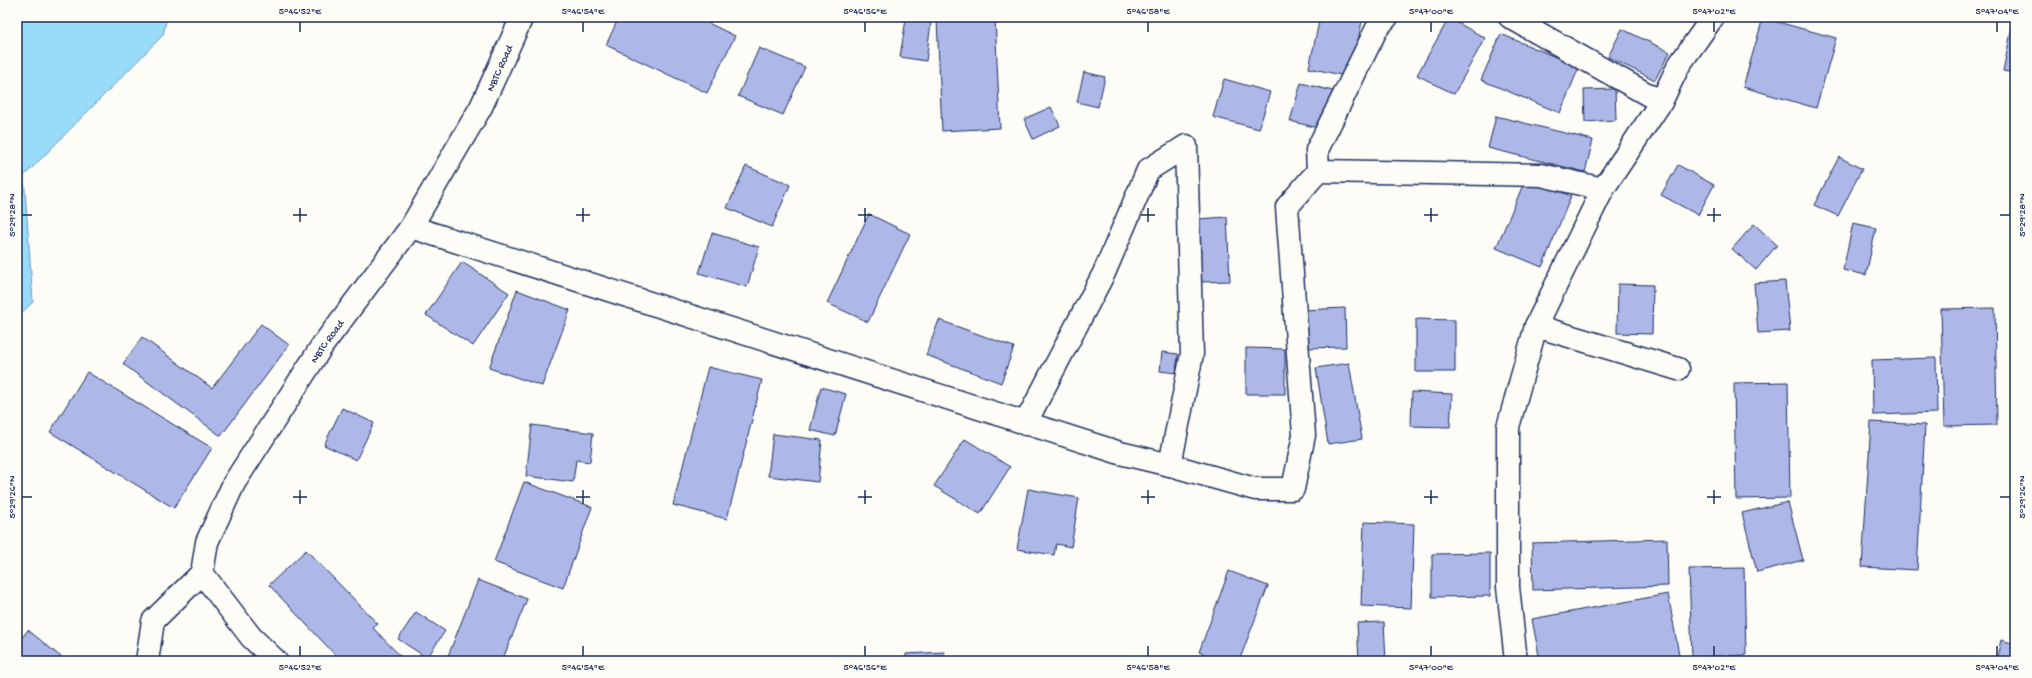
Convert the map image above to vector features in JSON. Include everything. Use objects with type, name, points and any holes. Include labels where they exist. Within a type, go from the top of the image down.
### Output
[{"type":"street","name":"NBTC Road","points":[[202,573],[206,542],[234,484],[322,346],[411,227],[481,107],[522,17]]},
{"type":"street","points":[[411,227],[1025,424],[1120,453],[1170,465],[1255,489],[1293,489],[1304,435],[1287,207],[1318,171],[1317,150],[1377,28],[1387,17]]},
{"type":"street","points":[[1510,17],[1661,102]]},
{"type":"street","points":[[1516,661],[1508,587],[1508,427],[1536,326],[1603,189],[1661,102],[1679,65],[1713,17]]},
{"type":"street","points":[[1025,424],[1104,273],[1148,170],[1186,146],[1192,354],[1170,465]]},
{"type":"street","points":[[1318,171],[1541,175],[1603,189]]},
{"type":"street","points":[[1536,326],[1678,369]]},
{"type":"street","points":[[147,661],[153,621],[202,573],[251,637],[276,661]]},
{"type":"water","points":[[17,17],[167,17],[163,35],[24,176],[33,302],[17,317]]},
{"type":"building","points":[[619,17],[696,17],[735,36],[707,93],[606,45]]},
{"type":"building","points":[[995,17],[1000,128],[942,131],[937,19]]},
{"type":"building","points":[[1320,17],[1363,17],[1350,77],[1309,68]]},
{"type":"building","points":[[2015,17],[2015,73],[2003,71]]},
{"type":"building","points":[[1449,18],[1485,38],[1454,94],[1417,75]]},
{"type":"building","points":[[1763,18],[1836,38],[1816,108],[1743,87]]},
{"type":"building","points":[[906,19],[931,22],[926,61],[900,57]]},
{"type":"building","points":[[1622,29],[1670,52],[1655,80],[1608,57]]},
{"type":"building","points":[[1501,34],[1579,67],[1560,113],[1481,80]]},
{"type":"building","points":[[759,48],[805,67],[783,115],[738,96]]},
{"type":"building","points":[[1084,72],[1105,77],[1098,107],[1077,102]]},
{"type":"building","points":[[1224,79],[1270,92],[1259,129],[1213,117]]},
{"type":"building","points":[[1301,83],[1333,91],[1322,129],[1290,121]]},
{"type":"building","points":[[1615,89],[1616,120],[1585,122],[1584,90]]},
{"type":"building","points":[[1051,107],[1060,126],[1033,139],[1024,119]]},
{"type":"building","points":[[1496,116],[1593,140],[1585,172],[1488,148]]},
{"type":"building","points":[[1839,157],[1862,169],[1838,216],[1814,205]]},
{"type":"building","points":[[1678,165],[1714,185],[1698,215],[1661,195]]},
{"type":"building","points":[[746,166],[790,185],[772,227],[727,208]]},
{"type":"building","points":[[1526,178],[1571,196],[1542,267],[1496,248]]},
{"type":"building","points":[[869,214],[910,234],[868,322],[827,303]]},
{"type":"building","points":[[1227,217],[1230,281],[1200,282],[1197,219]]},
{"type":"building","points":[[1853,223],[1876,228],[1866,275],[1843,270]]},
{"type":"building","points":[[1754,224],[1777,245],[1756,270],[1732,249]]},
{"type":"building","points":[[712,233],[759,247],[747,287],[699,273]]},
{"type":"building","points":[[462,262],[509,293],[473,346],[426,315]]},
{"type":"building","points":[[1785,281],[1790,331],[1758,333],[1754,283]]},
{"type":"building","points":[[1618,284],[1653,285],[1652,334],[1617,333]]},
{"type":"building","points":[[517,290],[570,310],[542,386],[489,368]]},
{"type":"building","points":[[1345,308],[1346,347],[1304,348],[1302,310]]},
{"type":"building","points":[[1995,308],[1997,425],[1944,426],[1941,309]]},
{"type":"building","points":[[1416,319],[1455,320],[1455,372],[1416,372]]},
{"type":"building","points":[[939,320],[1014,347],[1001,383],[926,355]]},
{"type":"building","points":[[261,324],[289,345],[221,436],[123,364],[142,337],[212,388]]},
{"type":"building","points":[[1246,348],[1285,349],[1285,394],[1246,394]]},
{"type":"building","points":[[1162,352],[1178,354],[1176,373],[1160,371]]},
{"type":"building","points":[[1936,358],[1937,413],[1873,415],[1872,360]]},
{"type":"building","points":[[1349,363],[1362,439],[1328,444],[1316,368]]},
{"type":"building","points":[[708,367],[762,380],[727,519],[673,505]]},
{"type":"building","points":[[87,372],[212,448],[174,508],[50,432]]},
{"type":"building","points":[[1788,382],[1790,498],[1736,499],[1734,383]]},
{"type":"building","points":[[821,387],[846,394],[835,436],[810,430]]},
{"type":"building","points":[[1412,392],[1452,394],[1450,427],[1411,426]]},
{"type":"building","points":[[342,408],[374,423],[356,460],[324,445]]},
{"type":"building","points":[[1871,422],[1925,425],[1917,570],[1862,567]]},
{"type":"building","points":[[532,425],[593,433],[590,462],[576,460],[573,482],[526,476]]},
{"type":"building","points":[[773,434],[822,440],[818,482],[768,476]]},
{"type":"building","points":[[965,439],[1010,467],[980,514],[934,486]]},
{"type":"building","points":[[524,482],[592,507],[563,588],[494,562]]},
{"type":"building","points":[[1028,489],[1079,498],[1071,547],[1056,544],[1054,555],[1017,549]]},
{"type":"building","points":[[1788,502],[1803,560],[1757,572],[1742,513]]},
{"type":"building","points":[[1364,522],[1414,524],[1411,608],[1361,606]]},
{"type":"building","points":[[1667,539],[1668,586],[1533,590],[1532,543]]},
{"type":"building","points":[[306,550],[378,624],[373,628],[405,661],[341,661],[269,585]]},
{"type":"building","points":[[1490,553],[1490,596],[1432,597],[1432,554]]},
{"type":"building","points":[[1744,568],[1746,655],[1692,657],[1689,569]]},
{"type":"building","points":[[1229,571],[1268,586],[1239,661],[1223,661],[1199,652]]},
{"type":"building","points":[[478,580],[527,599],[502,661],[446,661]]},
{"type":"building","points":[[1668,594],[1680,660],[1540,661],[1532,619]]},
{"type":"building","points":[[416,612],[445,631],[427,658],[398,639]]},
{"type":"building","points":[[1384,622],[1386,661],[1359,661],[1357,623]]},
{"type":"building","points":[[28,630],[66,661],[17,661],[17,644]]},
{"type":"building","points":[[2001,640],[2015,644],[2015,661],[1996,661]]},
{"type":"building","points":[[944,652],[944,661],[906,661],[906,654]]}]
